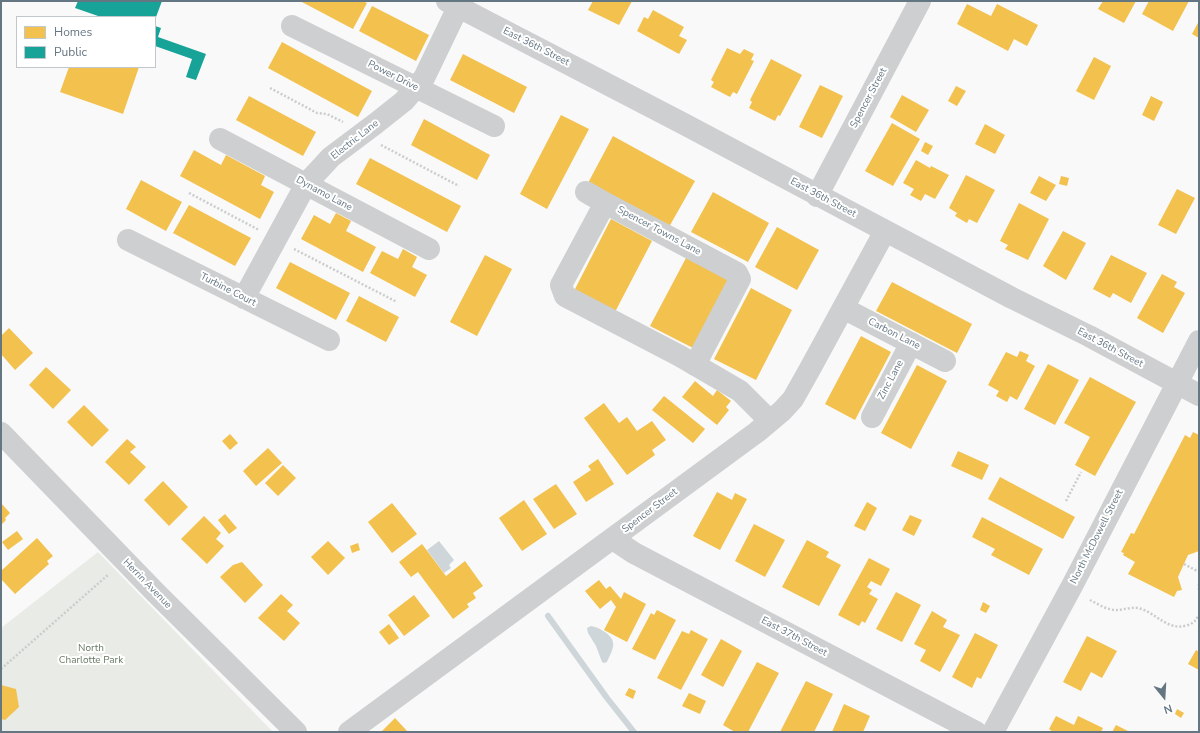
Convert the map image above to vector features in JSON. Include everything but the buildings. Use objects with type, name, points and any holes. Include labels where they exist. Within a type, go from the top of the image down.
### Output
[{"type":"street","name":"Spencer Street","points":[[818,196],[920,1]]},
{"type":"street","name":"East 36th Street","points":[[456,3],[818,196],[1012,298],[1089,336],[1199,396]]},
{"type":"street","name":"Electric Lane","points":[[244,298],[306,184],[331,157],[376,124],[404,101],[424,78],[456,3]]},
{"type":"street","name":"Power Drive","points":[[292,26],[494,126]]},
{"type":"street","name":"Dynamo Lane","points":[[220,139],[429,249]]},
{"type":"street","points":[[586,192],[606,203]]},
{"type":"street","name":"Spencer Towns Lane","points":[[695,365],[740,279],[737,273],[606,203],[561,286],[565,296],[695,365],[740,391],[770,421]]},
{"type":"street","name":"Spencer Street","points":[[349,732],[751,437],[782,411],[793,399],[885,231]]},
{"type":"street","name":"Turbine Court","points":[[128,240],[329,340]]},
{"type":"street","name":"Carbon Lane","points":[[843,308],[944,361]]},
{"type":"street","name":"North McDowell Street","points":[[993,732],[1073,584],[1199,341]]},
{"type":"street","name":"Zinc Lane","points":[[872,417],[911,343]]},
{"type":"street","name":"Herrin Avenue","points":[[1,433],[296,732]]},
{"type":"street","name":"East 37th Street","points":[[613,539],[634,553],[976,732]]},
{"type":"path","points":[[270,88],[317,113],[327,114],[347,125]]},
{"type":"path","points":[[377,143],[458,186]]},
{"type":"path","points":[[189,193],[259,230]]},
{"type":"path","points":[[291,247],[397,302]]},
{"type":"path","points":[[1066,501],[1081,472]]},
{"type":"path","points":[[1,669],[125,560]]},
{"type":"path","points":[[1184,564],[1199,572]]},
{"type":"path","points":[[1199,584],[1199,590]]},
{"type":"path","points":[[1090,600],[1116,610],[1138,608],[1146,611],[1166,624],[1175,627],[1193,623],[1199,615]]},
{"type":"green space","name":"North Charlotte Park","points":[[98,552],[273,732],[1,732],[1,628]]},
{"type":"shaded area","points":[[439,541],[454,560],[449,565],[451,568],[444,573],[427,550]]},
{"type":"shaded area","points":[[591,626],[605,632],[612,639],[613,646],[607,662],[602,662],[596,646],[588,633],[587,628]]},
{"type":"waterway","points":[[548,616],[607,698],[634,732]]}]
